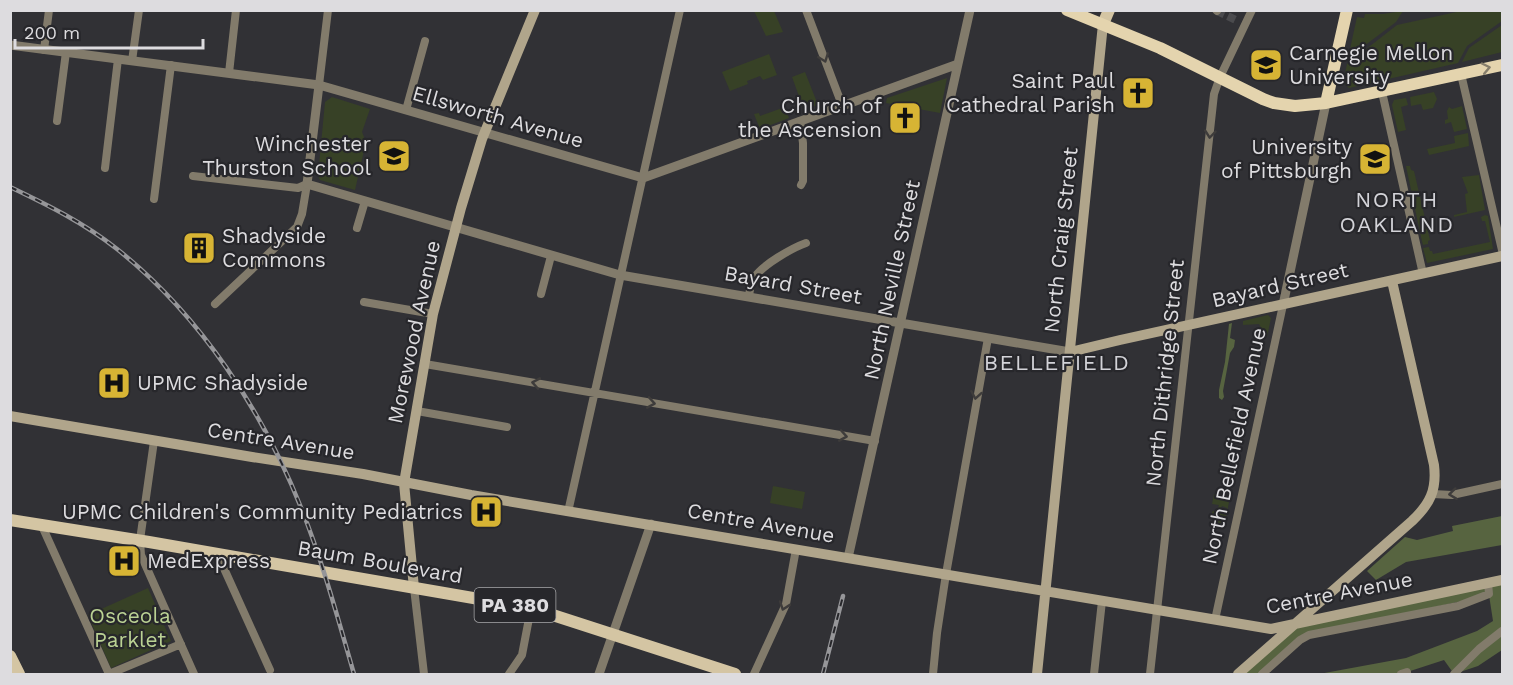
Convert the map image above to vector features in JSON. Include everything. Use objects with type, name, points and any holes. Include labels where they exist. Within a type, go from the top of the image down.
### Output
[{"type":"highway","points":[[1067,10],[1103,24],[1274,103],[1295,106],[1326,104],[1503,65]]},
{"type":"highway","points":[[1326,104],[1347,10]]},
{"type":"main road","name":"Morewood Avenue","points":[[414,588],[405,483],[434,314],[484,132],[535,10]]},
{"type":"main road","points":[[1103,24],[1109,10]]},
{"type":"main road","name":"North Craig Street","points":[[1037,675],[1103,24]]},
{"type":"main road","name":"Bayard Street","points":[[1070,352],[1120,339],[1189,326],[1503,256]]},
{"type":"main road","points":[[1238,675],[1416,517],[1428,504],[1433,494],[1434,465],[1392,281]]},
{"type":"main road","name":"Centre Avenue","points":[[10,416],[1270,629],[1503,580]]},
{"type":"main road","name":"Baum Boulevard","points":[[10,520],[217,553],[531,608],[735,675]]},
{"type":"main road","points":[[10,656],[19,675]]},
{"type":"street","points":[[44,50],[49,10]]},
{"type":"street","points":[[132,61],[139,10]]},
{"type":"street","points":[[229,73],[236,10]]},
{"type":"street","points":[[215,303],[297,227],[302,214],[307,184],[328,10]]},
{"type":"street","points":[[568,512],[680,10]]},
{"type":"street","points":[[806,10],[842,105]]},
{"type":"street","name":"North Neville Street","points":[[848,558],[970,10]]},
{"type":"street","name":"North Dithridge Street","points":[[1150,675],[1214,94],[1242,23],[1252,10]]},
{"type":"street","points":[[406,110],[425,41]]},
{"type":"street","name":"Ellsworth Avenue","points":[[10,45],[319,85],[643,178]]},
{"type":"street","points":[[57,121],[66,52]]},
{"type":"street","points":[[105,168],[118,59]]},
{"type":"street","points":[[643,178],[958,64]]},
{"type":"street","points":[[154,199],[171,65]]},
{"type":"street","points":[[1461,74],[1503,250]]},
{"type":"street","points":[[1382,92],[1423,274]]},
{"type":"street","name":"North Bellefield Avenue","points":[[1215,620],[1326,104]]},
{"type":"street","points":[[800,121],[803,143],[803,181],[801,185]]},
{"type":"street","name":"Bayard Street","points":[[193,176],[298,188],[307,184],[620,275],[1070,352]]},
{"type":"street","points":[[357,228],[365,201]]},
{"type":"street","points":[[749,297],[753,279],[760,271],[791,250],[806,243]]},
{"type":"street","points":[[541,294],[551,256]]},
{"type":"street","points":[[364,302],[434,314]]},
{"type":"street","points":[[933,675],[946,574],[988,338]]},
{"type":"street","points":[[425,364],[875,441]]},
{"type":"street","points":[[417,411],[507,428]]},
{"type":"street","points":[[154,441],[140,540],[141,555],[194,675]]},
{"type":"street","points":[[1433,494],[1452,495],[1503,484]]},
{"type":"street","points":[[599,675],[651,524]]},
{"type":"street","points":[[42,526],[109,674],[181,644]]},
{"type":"street","points":[[754,675],[786,604],[796,549]]},
{"type":"street","points":[[217,553],[270,670]]},
{"type":"street","points":[[1262,675],[1303,638],[1458,606],[1489,594],[1488,583]]},
{"type":"street","name":"Morewood Avenue","points":[[414,588],[424,674]]},
{"type":"street","points":[[1094,675],[1102,601]]},
{"type":"street","points":[[509,675],[522,655],[531,608]]},
{"type":"street","points":[[1454,675],[1479,649],[1503,631]]},
{"type":"green space","points":[[754,11],[774,11],[783,32],[766,36]]},
{"type":"green space","points":[[1403,11],[1396,22],[1348,58],[1357,17],[1364,18],[1365,14]]},
{"type":"green space","points":[[1461,11],[1501,11],[1502,21],[1467,46],[1458,63],[1349,88],[1343,83],[1347,64],[1397,25]]},
{"type":"green space","points":[[1502,25],[1502,52],[1462,62],[1469,48]]},
{"type":"green space","points":[[769,54],[777,75],[763,80],[760,76],[730,91],[722,72]]},
{"type":"green space","points":[[805,72],[818,105],[804,110],[792,77]]},
{"type":"green space","points":[[947,78],[940,113],[886,103],[887,98]]},
{"type":"green space","points":[[1434,92],[1437,99],[1433,108],[1423,110],[1421,104],[1411,106],[1410,97]]},
{"type":"green space","points":[[332,97],[370,109],[362,132],[366,142],[355,190],[320,180],[318,176],[325,102]]},
{"type":"green space","points":[[1406,98],[1408,105],[1401,107],[1406,130],[1398,132],[1392,105],[1394,100]]},
{"type":"green space","points":[[1462,106],[1467,129],[1454,132],[1451,122],[1445,124],[1445,120],[1448,119],[1447,111],[1449,107],[1452,109]]},
{"type":"green space","points":[[785,107],[789,118],[760,129],[754,114],[759,113],[760,116]]},
{"type":"green space","points":[[1468,133],[1469,146],[1429,155],[1427,149],[1455,143],[1454,136]]},
{"type":"green space","points":[[1406,166],[1410,166],[1414,171],[1430,240],[1428,244],[1423,245]]},
{"type":"green space","points":[[1479,175],[1485,210],[1454,217],[1454,215],[1467,212],[1465,194],[1468,193],[1462,177]]},
{"type":"green space","points":[[1488,216],[1493,249],[1427,263],[1423,248],[1429,247],[1433,254],[1490,242],[1485,221],[1482,221],[1481,217]]},
{"type":"green space","points":[[1268,315],[1271,318],[1267,337],[1263,336],[1259,324],[1243,325],[1243,321]]},
{"type":"green space","points":[[1232,323],[1230,338],[1235,340],[1230,353],[1222,400],[1219,398],[1219,390],[1229,324]]},
{"type":"green space","points":[[773,486],[805,492],[802,509],[770,503]]},
{"type":"green space","points":[[1214,494],[1230,497],[1224,527],[1220,529],[1215,526],[1212,512],[1217,509],[1225,514],[1227,508],[1222,506],[1218,508],[1219,505],[1212,504]]},
{"type":"green space","points":[[1502,516],[1502,545],[1406,562],[1376,580],[1367,571],[1405,537],[1417,540],[1453,531],[1452,526]]},
{"type":"green space","points":[[1502,580],[1502,650],[1478,666],[1454,674],[1444,660],[1401,674],[1319,674],[1406,658],[1477,631],[1493,621],[1489,595],[1309,635],[1262,674],[1238,674],[1297,624]]},
{"type":"green space","name":"Osceola Parklet","points":[[148,588],[171,641],[111,668],[88,615]]},
{"type":"tunnel","points":[[1217,11],[1238,21]]},
{"type":"railway","points":[[10,187],[65,215],[117,249],[175,304],[202,334],[226,367],[268,437],[302,510],[354,674]]},
{"type":"railway","points":[[823,674],[843,596]]},
{"type":"place","name":"Carnegie Mellon University","points":[[1266,65]]},
{"type":"place","name":"Saint Paul Cathedral Parish","points":[[1138,93]]},
{"type":"place","name":"Church of the Ascension","points":[[905,118]]},
{"type":"place","name":"Winchester Thurston School","points":[[394,156]]},
{"type":"place","name":"University of Pittsburgh","points":[[1375,159]]},
{"type":"place","name":"Shadyside Commons","points":[[199,248]]},
{"type":"place","name":"UPMC Shadyside","points":[[114,383]]},
{"type":"place","name":"UPMC Children's Community Pediatrics","points":[[486,512]]},
{"type":"place","name":"MedExpress","points":[[124,561]]},
{"type":"district","name":"NORTH OAKLAND","points":[[1397,212]]},
{"type":"district","name":"BELLEFIELD","points":[[1057,362]]}]
